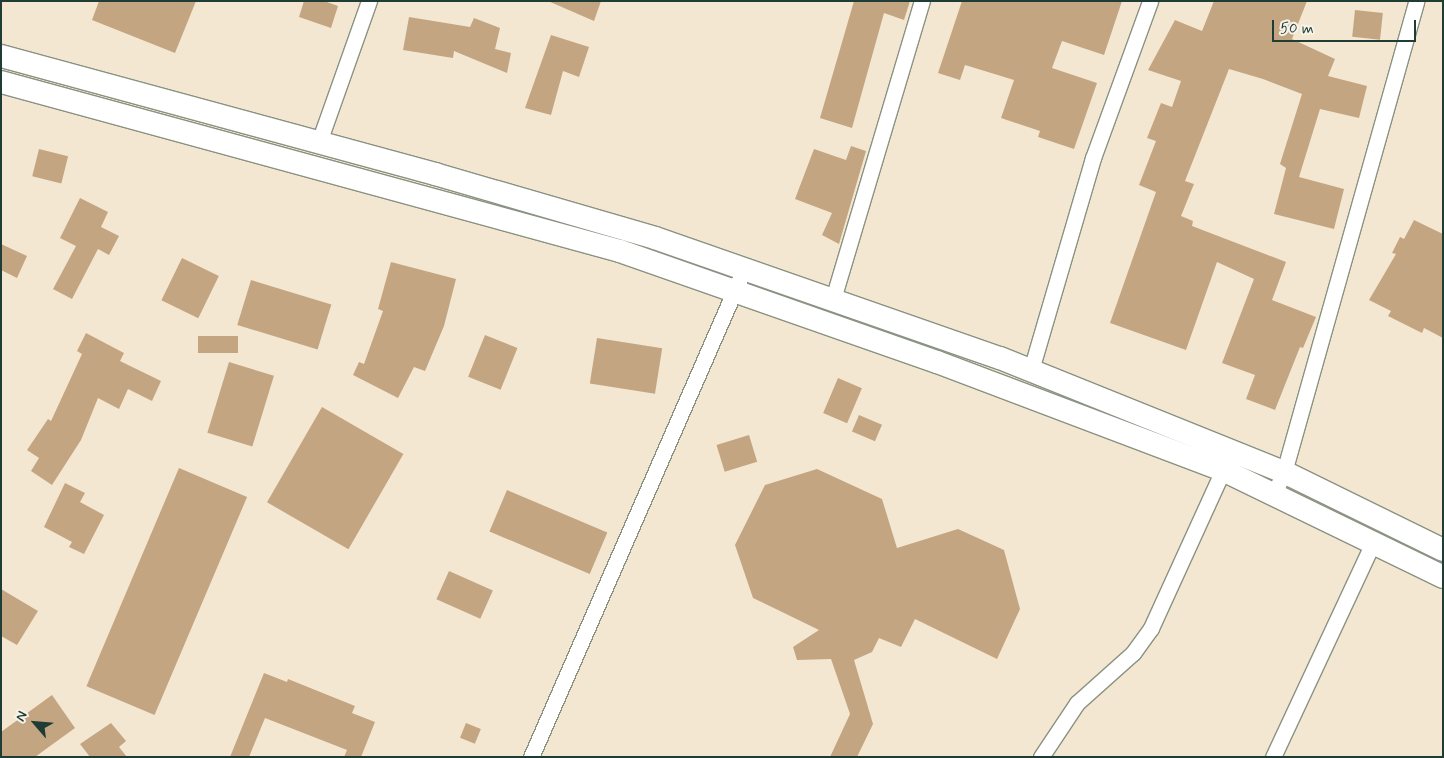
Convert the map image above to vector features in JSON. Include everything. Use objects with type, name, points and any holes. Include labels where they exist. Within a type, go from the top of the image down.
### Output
[{"type":"main road","points":[[1,56],[319,142],[656,238],[1031,370],[1284,472],[1443,550]]},
{"type":"main road","points":[[1,82],[620,251],[938,362],[1223,470],[1443,577]]},
{"type":"street","points":[[319,142],[369,1]]},
{"type":"street","points":[[833,300],[922,1]]},
{"type":"street","points":[[1031,370],[1093,158],[1150,1]]},
{"type":"street","points":[[1274,494],[1284,472],[1416,1]]},
{"type":"street","points":[[531,757],[736,292],[744,269]]},
{"type":"street","points":[[1041,757],[1077,703],[1133,653],[1151,628],[1223,470]]},
{"type":"street","points":[[1273,757],[1373,544]]},
{"type":"building","points":[[99,1],[196,1],[175,53],[92,20]]},
{"type":"building","points":[[304,1],[324,1],[338,6],[331,28],[299,17]]},
{"type":"building","points":[[548,1],[601,1],[594,21]]},
{"type":"building","points":[[854,1],[910,1],[904,20],[884,13],[852,128],[820,118]]},
{"type":"building","points":[[962,1],[1122,1],[1104,55],[1062,41],[1052,68],[1097,83],[1074,149],[1038,137],[1040,131],[1001,118],[1014,80],[965,65],[960,80],[938,73]]},
{"type":"building","points":[[1214,1],[1307,1],[1292,39],[1335,59],[1328,76],[1367,86],[1359,118],[1320,109],[1299,177],[1344,189],[1334,229],[1274,214],[1286,168],[1280,164],[1302,94],[1263,79],[1229,69],[1185,181],[1194,184],[1181,216],[1193,221],[1192,226],[1286,262],[1272,300],[1316,317],[1303,348],[1300,347],[1275,410],[1246,399],[1255,375],[1222,363],[1254,279],[1217,262],[1186,350],[1110,323],[1156,192],[1139,185],[1156,141],[1147,138],[1161,103],[1172,107],[1181,81],[1148,70],[1175,20],[1202,31]]},
{"type":"building","points":[[1355,10],[1383,13],[1380,40],[1352,37]]},
{"type":"building","points":[[409,17],[470,27],[474,18],[500,28],[495,49],[511,53],[507,73],[454,51],[453,58],[403,50]]},
{"type":"building","points":[[551,35],[589,47],[579,77],[563,71],[551,115],[525,108]]},
{"type":"building","points":[[851,146],[866,151],[839,244],[822,235],[832,213],[795,199],[814,149],[846,160]]},
{"type":"building","points":[[39,149],[68,156],[61,183],[32,176]]},
{"type":"building","points":[[80,198],[108,212],[101,227],[119,236],[109,255],[98,249],[72,299],[53,289],[76,246],[60,238]]},
{"type":"building","points":[[1414,220],[1443,234],[1443,338],[1424,328],[1422,333],[1388,316],[1391,311],[1369,300],[1396,254],[1392,253],[1400,237],[1404,239]]},
{"type":"building","points":[[1,244],[27,256],[17,278],[1,270]]},
{"type":"building","points":[[182,258],[219,276],[198,318],[161,300]]},
{"type":"building","points":[[391,262],[456,279],[444,326],[425,371],[414,367],[398,398],[353,375],[359,362],[364,364],[383,311],[378,309]]},
{"type":"building","points":[[251,280],[331,305],[318,350],[237,325]]},
{"type":"building","points":[[86,333],[124,353],[120,361],[161,381],[152,401],[128,389],[119,409],[98,398],[81,440],[52,485],[31,471],[39,458],[27,450],[48,419],[51,421],[82,354],[77,351]]},
{"type":"building","points":[[485,335],[517,348],[501,390],[468,377]]},
{"type":"building","points":[[198,336],[238,336],[238,353],[198,353]]},
{"type":"building","points":[[597,338],[662,348],[655,394],[590,383]]},
{"type":"building","points":[[229,362],[274,376],[252,447],[207,433]]},
{"type":"building","points":[[838,378],[862,388],[847,423],[823,413]]},
{"type":"building","points":[[322,407],[403,454],[348,549],[267,502]]},
{"type":"building","points":[[859,415],[882,425],[875,441],[852,432]]},
{"type":"building","points":[[749,435],[757,462],[725,472],[716,445]]},
{"type":"building","points":[[179,468],[247,497],[155,715],[86,686]]},
{"type":"building","points":[[817,469],[882,499],[897,548],[958,529],[1004,550],[1020,609],[997,659],[915,619],[901,647],[879,638],[872,652],[854,660],[873,724],[857,757],[830,757],[850,714],[831,659],[797,660],[793,647],[819,630],[753,598],[735,545],[765,485]]},
{"type":"building","points":[[65,483],[85,493],[80,502],[104,515],[84,554],[69,547],[72,542],[44,527]]},
{"type":"building","points":[[507,490],[607,533],[590,574],[489,531]]},
{"type":"building","points":[[449,571],[493,591],[480,619],[436,599]]},
{"type":"building","points":[[1,589],[38,611],[17,645],[1,636]]},
{"type":"building","points":[[264,673],[287,682],[288,679],[355,706],[352,713],[375,722],[361,757],[344,757],[347,750],[265,718],[249,757],[230,757]]},
{"type":"building","points":[[52,695],[75,728],[35,757],[1,757],[1,732]]},
{"type":"building","points":[[111,723],[126,741],[119,747],[127,757],[90,757],[80,744]]},
{"type":"building","points":[[466,723],[481,729],[475,744],[460,738]]}]
